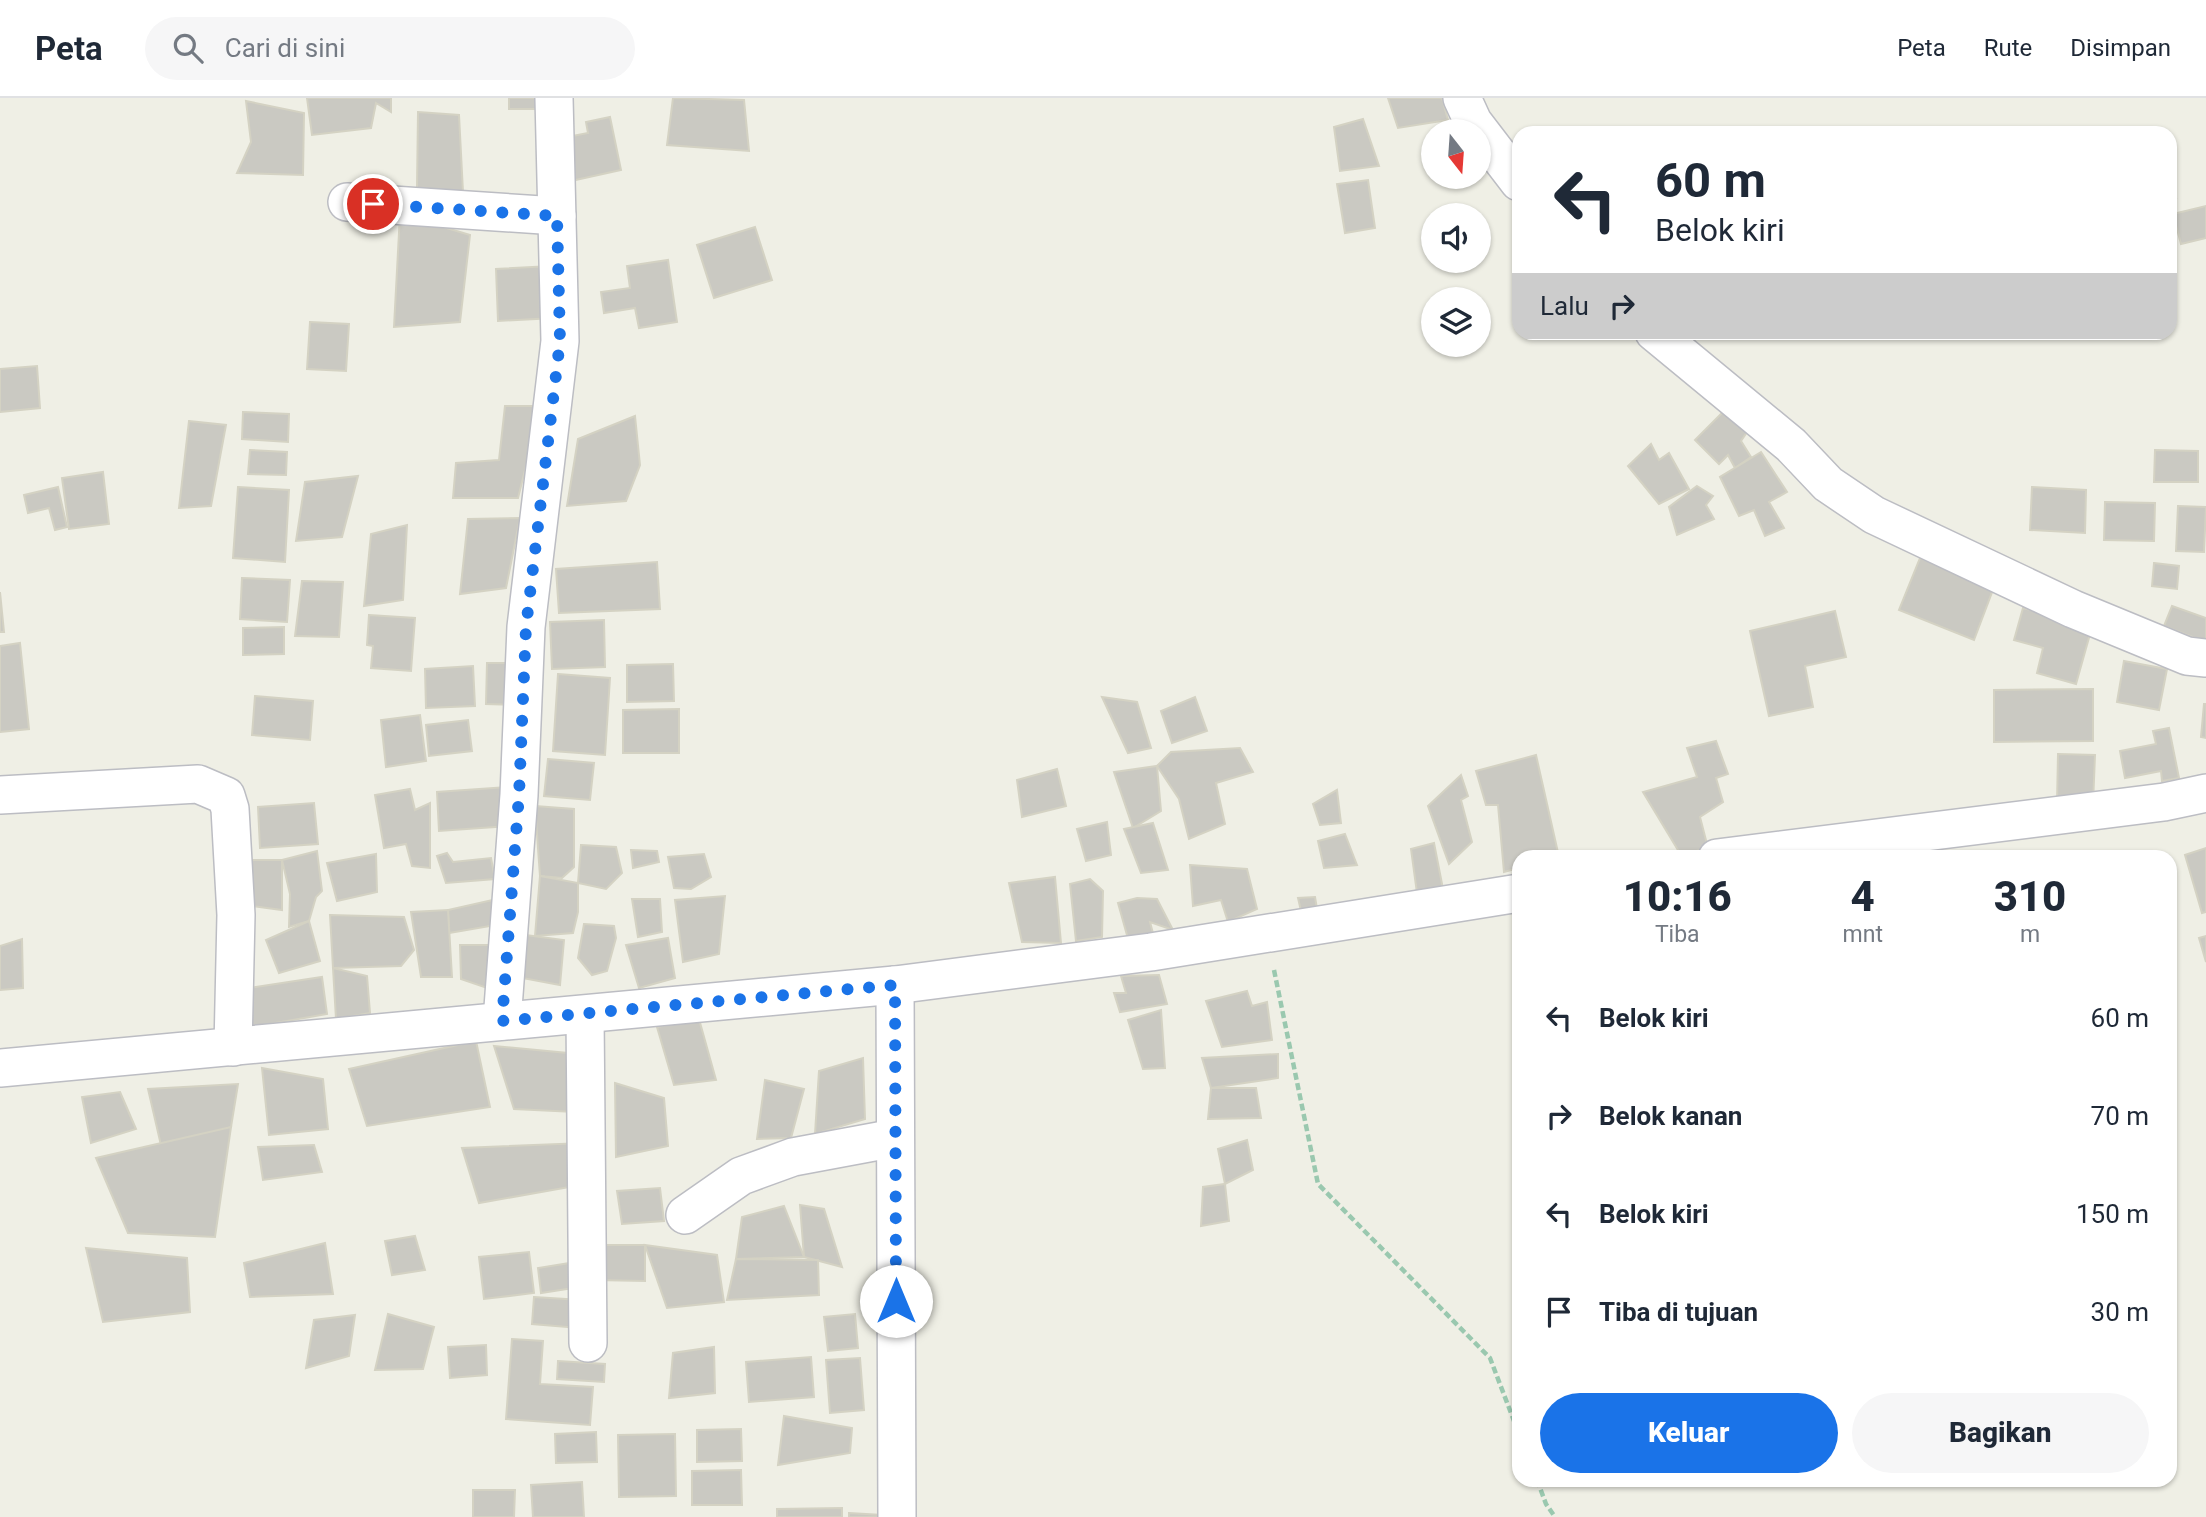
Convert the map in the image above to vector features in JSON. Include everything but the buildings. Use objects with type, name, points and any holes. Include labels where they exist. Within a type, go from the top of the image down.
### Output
[{"type":"street","points":[[502,1021],[519,795],[526,627],[560,341],[554,98]]},
{"type":"street","points":[[1462,98],[1473,122],[1512,173]]},
{"type":"street","points":[[347,202],[557,216]]},
{"type":"street","points":[[1664,340],[1791,445],[1828,484],[1874,515],[2086,614],[2187,656],[2206,658]]},
{"type":"street","points":[[0,795],[198,784],[226,796],[230,809],[236,915],[233,1047]]},
{"type":"street","points":[[1781,850],[2164,802],[2206,793]]},
{"type":"street","points":[[0,1068],[895,985],[1266,934],[1512,894]]},
{"type":"street","points":[[895,985],[897,1517]]},
{"type":"street","points":[[585,1015],[588,1343]]},
{"type":"street","points":[[685,1215],[741,1176],[793,1157],[895,1138]]},
{"type":"path","points":[[1266,934],[1318,1184],[1490,1358],[1512,1416]]},
{"type":"path","points":[[1540,1487],[1555,1517]]},
{"type":"route","points":[[373,204],[557,216],[560,341],[526,627],[519,795],[502,1021],[895,985],[896,1301]]}]
